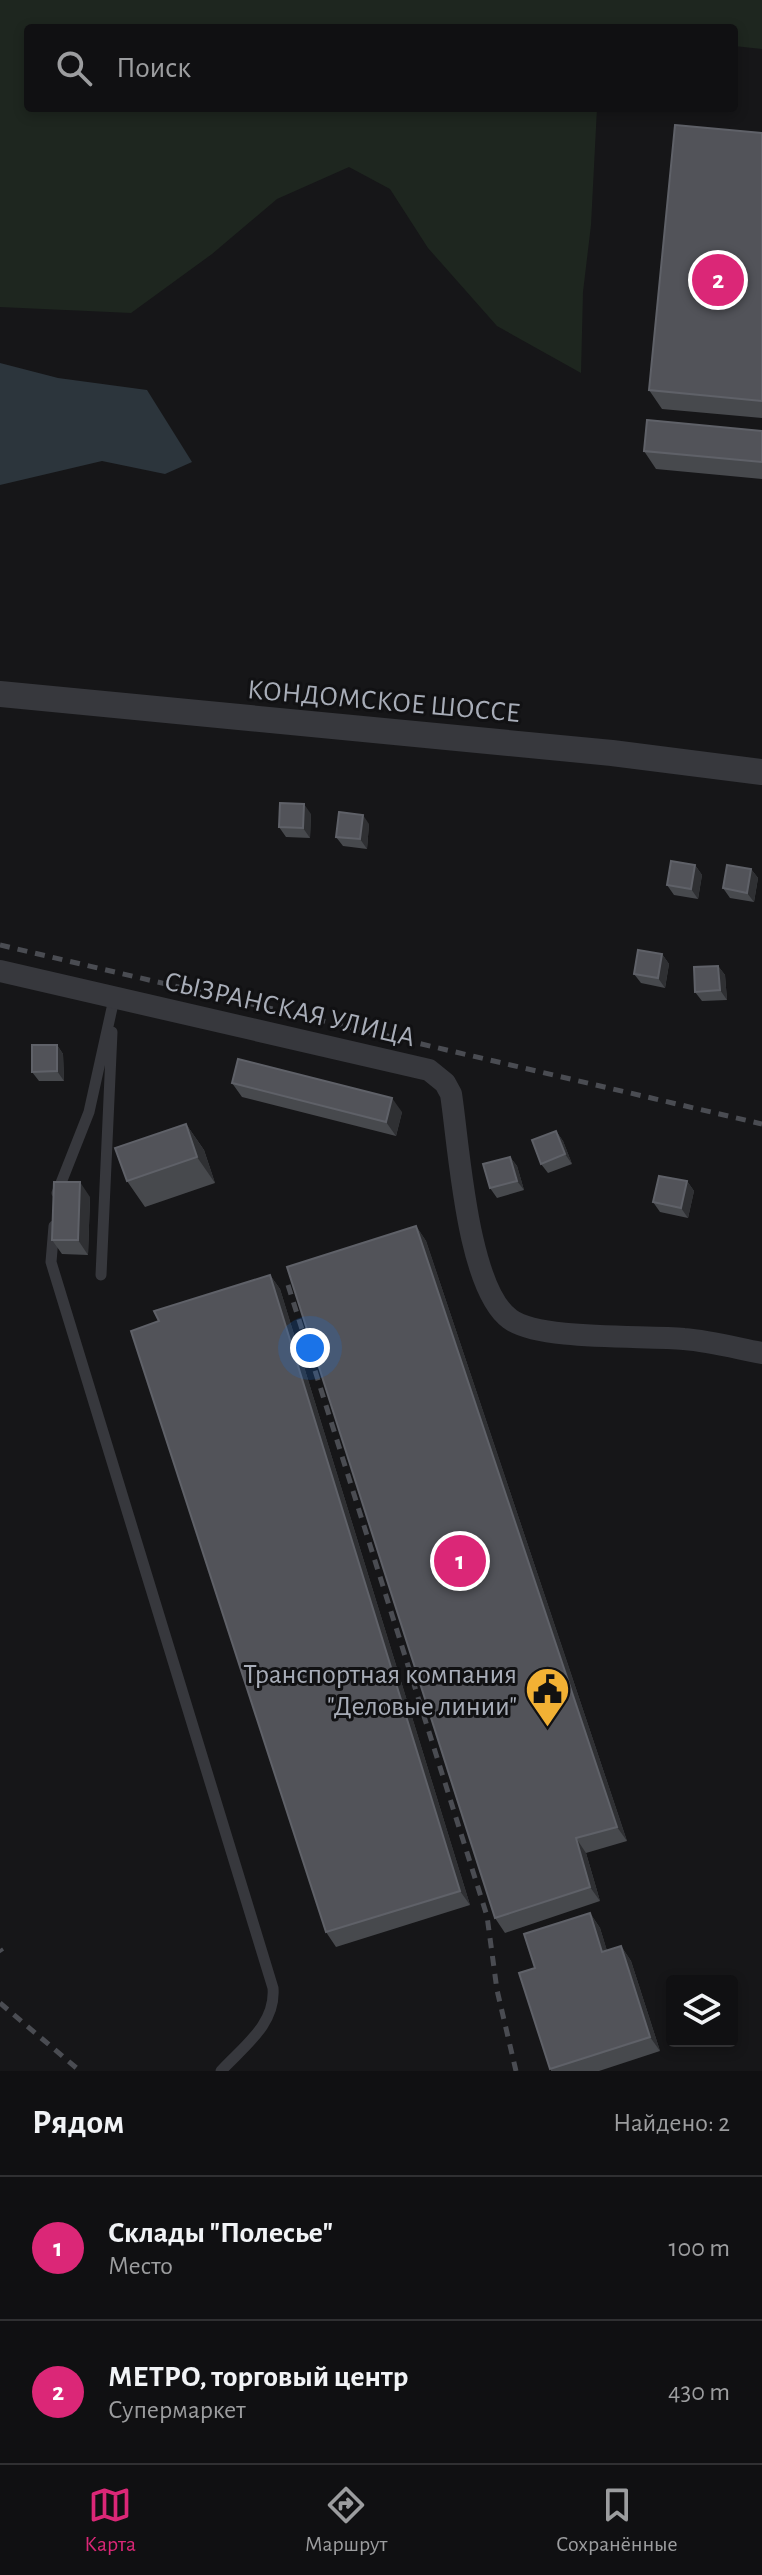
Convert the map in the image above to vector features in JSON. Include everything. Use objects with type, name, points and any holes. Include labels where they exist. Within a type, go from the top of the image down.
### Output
[{"type":"street","name":"КОНДОМСКОЕ ШОССЕ","points":[[0,694],[601,752],[762,772]]},
{"type":"street","name":"СЫЗРАНСКАЯ УЛИЦА","points":[[0,971],[400,1061],[438,1075],[451,1094],[476,1254],[496,1304],[511,1320],[576,1334],[687,1339],[762,1353]]},
{"type":"lane","points":[[56,1201],[57,1185],[89,1112],[114,999]]},
{"type":"lane","points":[[101,1275],[114,999]]},
{"type":"lane","points":[[55,1216],[51,1262],[273,1988],[275,2005],[268,2020],[221,2071]]},
{"type":"shaded area","points":[[0,0],[762,0],[762,49],[738,46],[738,24],[24,24],[24,112],[597,112],[591,225],[583,292],[581,373],[497,326],[428,248],[390,189],[349,167],[277,199],[212,254],[131,313],[0,307]]},
{"type":"shaded area","points":[[0,363],[58,378],[147,390],[192,462],[165,474],[102,461],[0,485]]},
{"type":"building","points":[[675,125],[762,133],[762,401],[649,390]]},
{"type":"building","points":[[647,420],[762,431],[762,462],[644,451]]},
{"type":"building","points":[[280,803],[304,804],[303,828],[279,827]]},
{"type":"building","points":[[339,812],[363,815],[360,839],[336,837]]},
{"type":"building","points":[[671,861],[695,865],[691,889],[667,885]]},
{"type":"building","points":[[727,865],[751,869],[747,893],[723,888]]},
{"type":"building","points":[[638,950],[662,954],[658,978],[634,974]]},
{"type":"building","points":[[718,966],[720,990],[695,992],[694,967]]},
{"type":"building","points":[[32,1045],[57,1045],[57,1071],[32,1072]]},
{"type":"building","points":[[238,1059],[392,1098],[386,1122],[232,1083]]},
{"type":"building","points":[[186,1124],[197,1157],[127,1181],[115,1148]]},
{"type":"building","points":[[556,1131],[565,1154],[541,1164],[532,1140]]},
{"type":"building","points":[[510,1157],[517,1181],[490,1188],[483,1164]]},
{"type":"building","points":[[659,1176],[687,1181],[681,1208],[653,1202]]},
{"type":"building","points":[[54,1182],[80,1182],[78,1240],[52,1240]]},
{"type":"building","points":[[416,1226],[617,1827],[576,1838],[590,1887],[495,1918],[287,1267]]},
{"type":"building","points":[[270,1275],[460,1891],[326,1932],[131,1331],[159,1321],[154,1311]]},
{"type":"building","points":[[590,1913],[602,1952],[621,1946],[650,2037],[550,2069],[519,1973],[535,1968],[524,1934]]},
{"type":"railway","points":[[0,945],[762,1124]]},
{"type":"railway","points":[[288,1285],[487,1916],[497,1990],[516,2071]]},
{"type":"railway","points":[[0,2003],[80,2071]]},
{"type":"place","name":"МЕТРО, торговый центр","points":[[718,280]]},
{"type":"place","name":"Склады \"Полесье\"","points":[[460,1561]]},
{"type":"place","name":"Транспортная компания \"Деловые линии\"","points":[[548,1728]]}]
